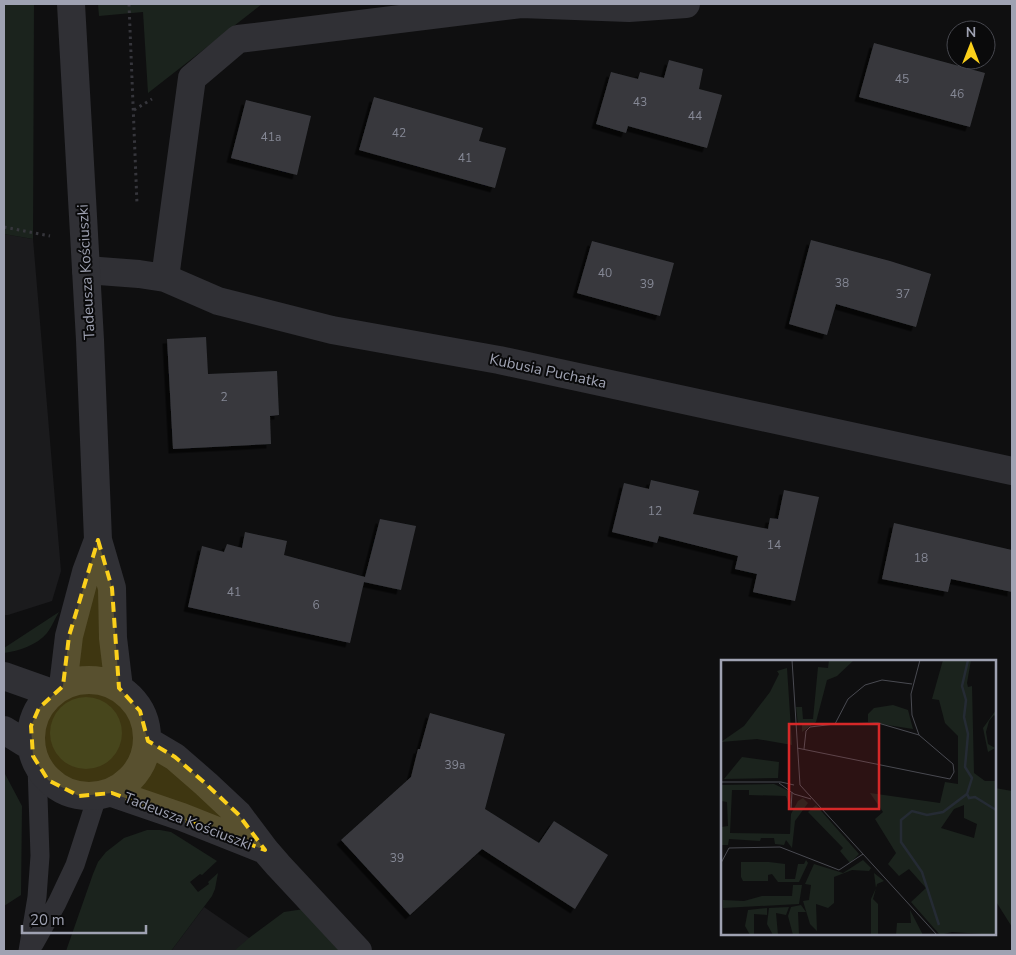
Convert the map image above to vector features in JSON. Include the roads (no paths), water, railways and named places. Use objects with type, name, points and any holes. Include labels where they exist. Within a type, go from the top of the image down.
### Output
[{"type":"street","name":"Tadeusza Kościuszki","points":[[71,4],[86,270],[98,540],[112,588],[113,638],[119,688]]},
{"type":"street","points":[[165,278],[192,78],[238,39],[521,4],[629,8],[686,4]]},
{"type":"street","name":"Kubusia Puchatka","points":[[86,270],[165,278],[218,300],[332,330],[498,360],[1012,470]]},
{"type":"street","name":"Tadeusza Kościuszki","points":[[58,689],[86,572],[98,540]]},
{"type":"street","points":[[4,676],[58,689]]},
{"type":"street","points":[[4,730],[34,756],[48,780],[62,790],[79,796],[104,795],[126,784],[137,772],[144,758],[148,741],[145,720],[135,702],[119,688],[106,682],[92,680],[77,681],[58,689],[39,708],[31,726],[34,756]]},
{"type":"street","name":"Tadeusza Kościuszki","points":[[148,741],[175,757],[238,814],[265,850],[358,951]]},
{"type":"street","name":"Tadeusza Kościuszki","points":[[104,795],[182,817],[265,850]]},
{"type":"lane","points":[[29,951],[37,897],[40,856],[34,756]]},
{"type":"lane","points":[[29,951],[57,903],[75,866],[104,795]]}]
